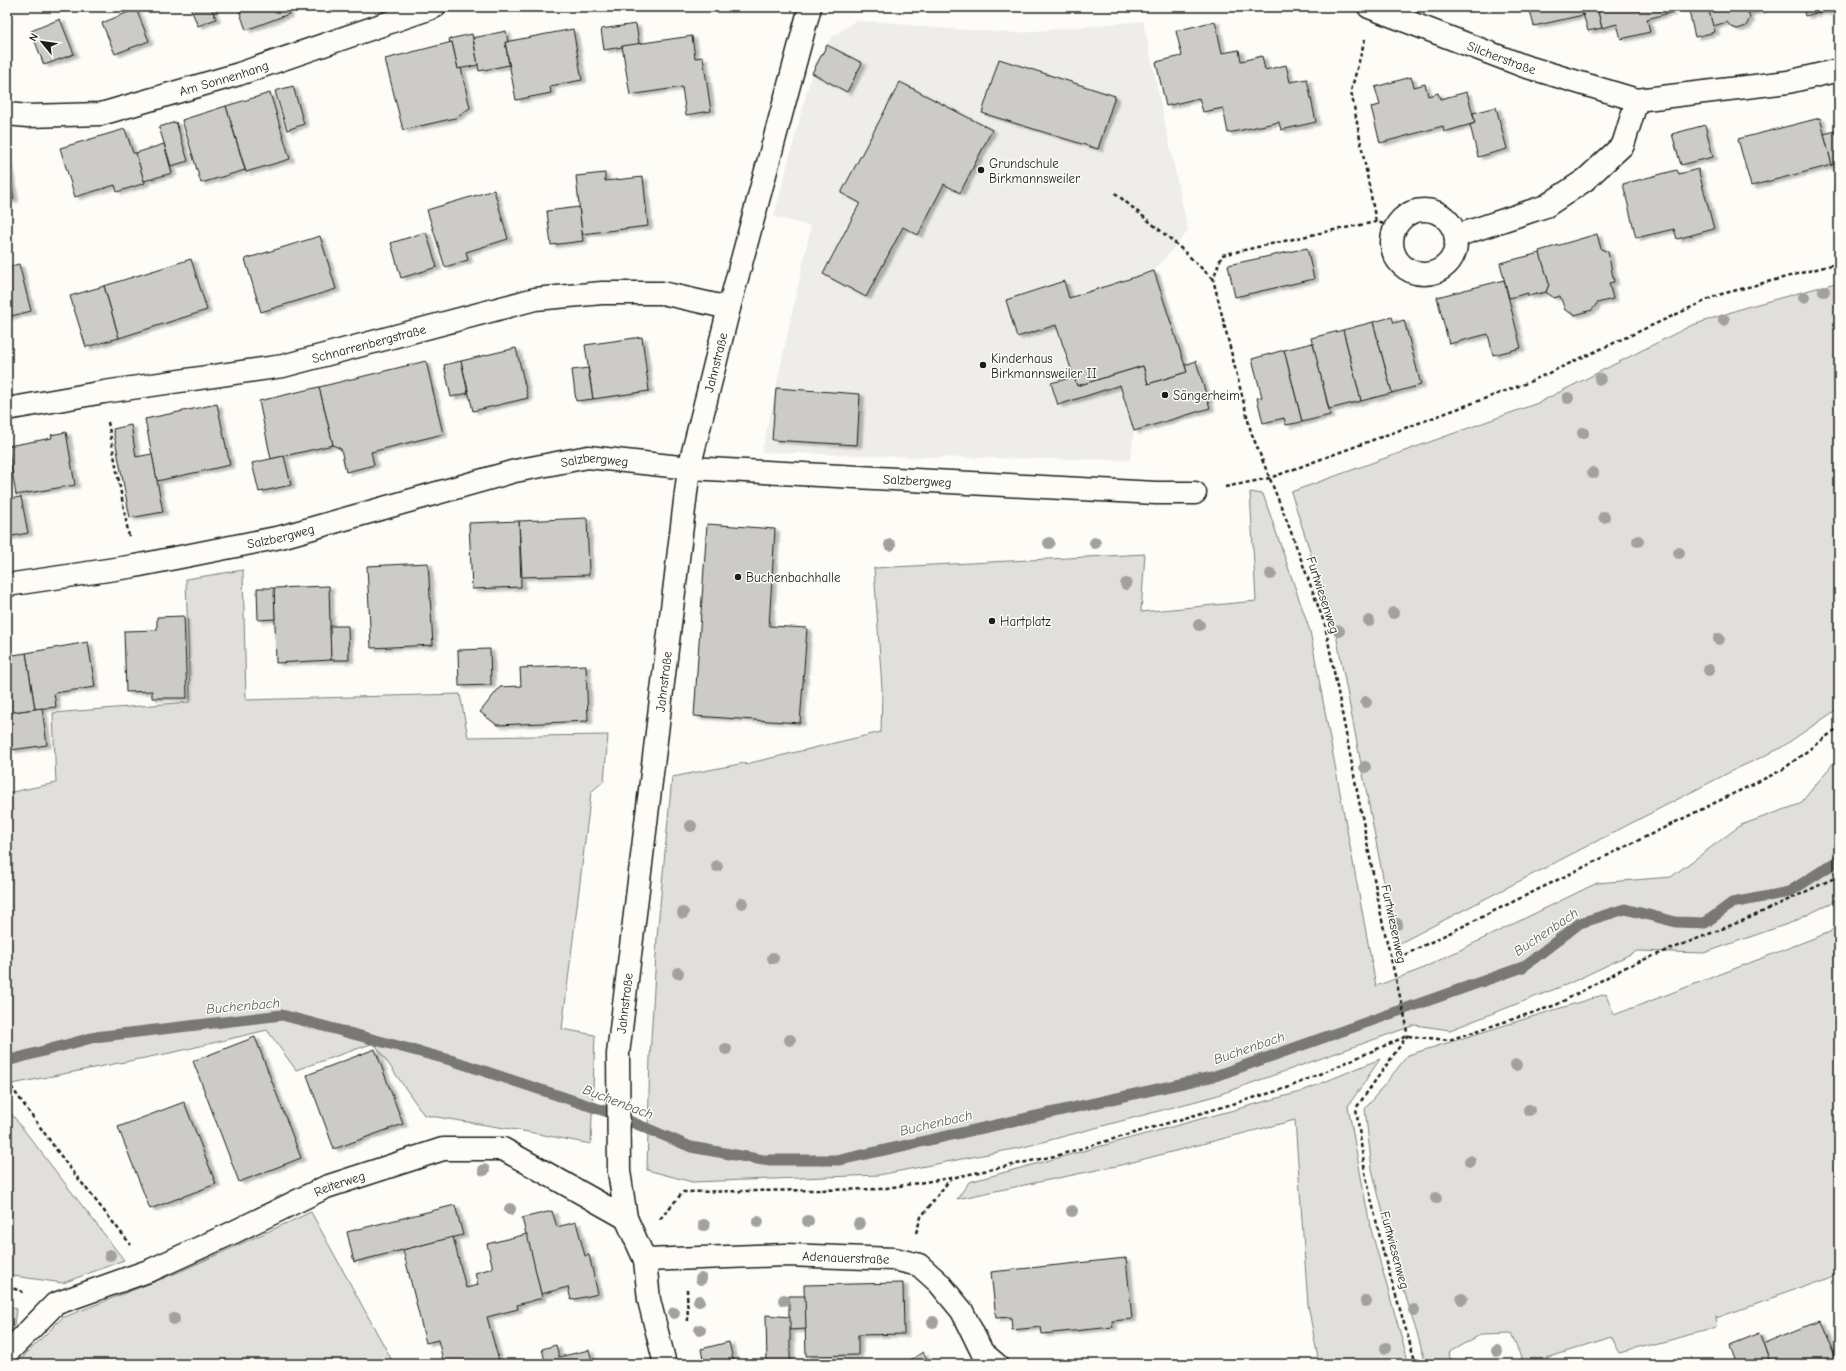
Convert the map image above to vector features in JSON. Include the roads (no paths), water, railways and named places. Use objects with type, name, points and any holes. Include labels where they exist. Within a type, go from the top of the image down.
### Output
[{"type":"street","name":"Am Sonnenhang","points":[[7,114],[28,116],[101,114],[239,74],[434,7]]},
{"type":"street","name":"Jahnstraße","points":[[665,1364],[650,1300],[645,1260],[626,1218],[619,1171],[618,1054],[689,468],[729,308],[810,7]]},
{"type":"street","name":"Silcherstraße","points":[[1371,8],[1524,66],[1637,100],[1788,82],[1839,70]]},
{"type":"street","points":[[1456,236],[1546,206],[1585,180],[1623,145],[1637,100]]},
{"type":"street","points":[[1419,210],[1429,210],[1439,213],[1447,219],[1456,236],[1455,248],[1451,258],[1444,266],[1435,272],[1424,274],[1413,272],[1404,267],[1396,258],[1392,248],[1392,237],[1402,219],[1410,213],[1419,210]]},
{"type":"street","name":"Schnarrenbergstraße","points":[[7,409],[104,392],[283,366],[536,299],[602,293],[662,293],[729,308]]},
{"type":"street","name":"Salzbergweg","points":[[7,585],[135,566],[281,537],[515,472],[588,457],[689,468],[1156,493],[1195,493]]},
{"type":"street","name":"Reiterweg","points":[[7,1353],[55,1304],[151,1270],[326,1188],[443,1149],[503,1149],[626,1218]]},
{"type":"street","name":"Adenauerstraße","points":[[645,1260],[786,1256],[894,1258],[919,1265],[939,1283],[962,1311],[982,1352],[996,1364]]},
{"type":"waterway","name":"Buchenbach","points":[[7,1061],[95,1037],[282,1015],[454,1061],[608,1112],[691,1147],[763,1160],[840,1160],[1215,1076],[1523,967],[1580,923],[1625,909],[1676,922],[1705,923],[1732,903],[1789,892],[1839,860]]},
{"type":"place","name":"Grundschule Birkmannsweiler","points":[[981,170]]},
{"type":"place","name":"Kinderhaus Birkmannsweiler II","points":[[983,365]]},
{"type":"place","name":"Sängerheim","points":[[1165,395]]},
{"type":"place","name":"Buchenbachhalle","points":[[738,577]]},
{"type":"place","name":"Hartplatz","points":[[992,621]]}]
